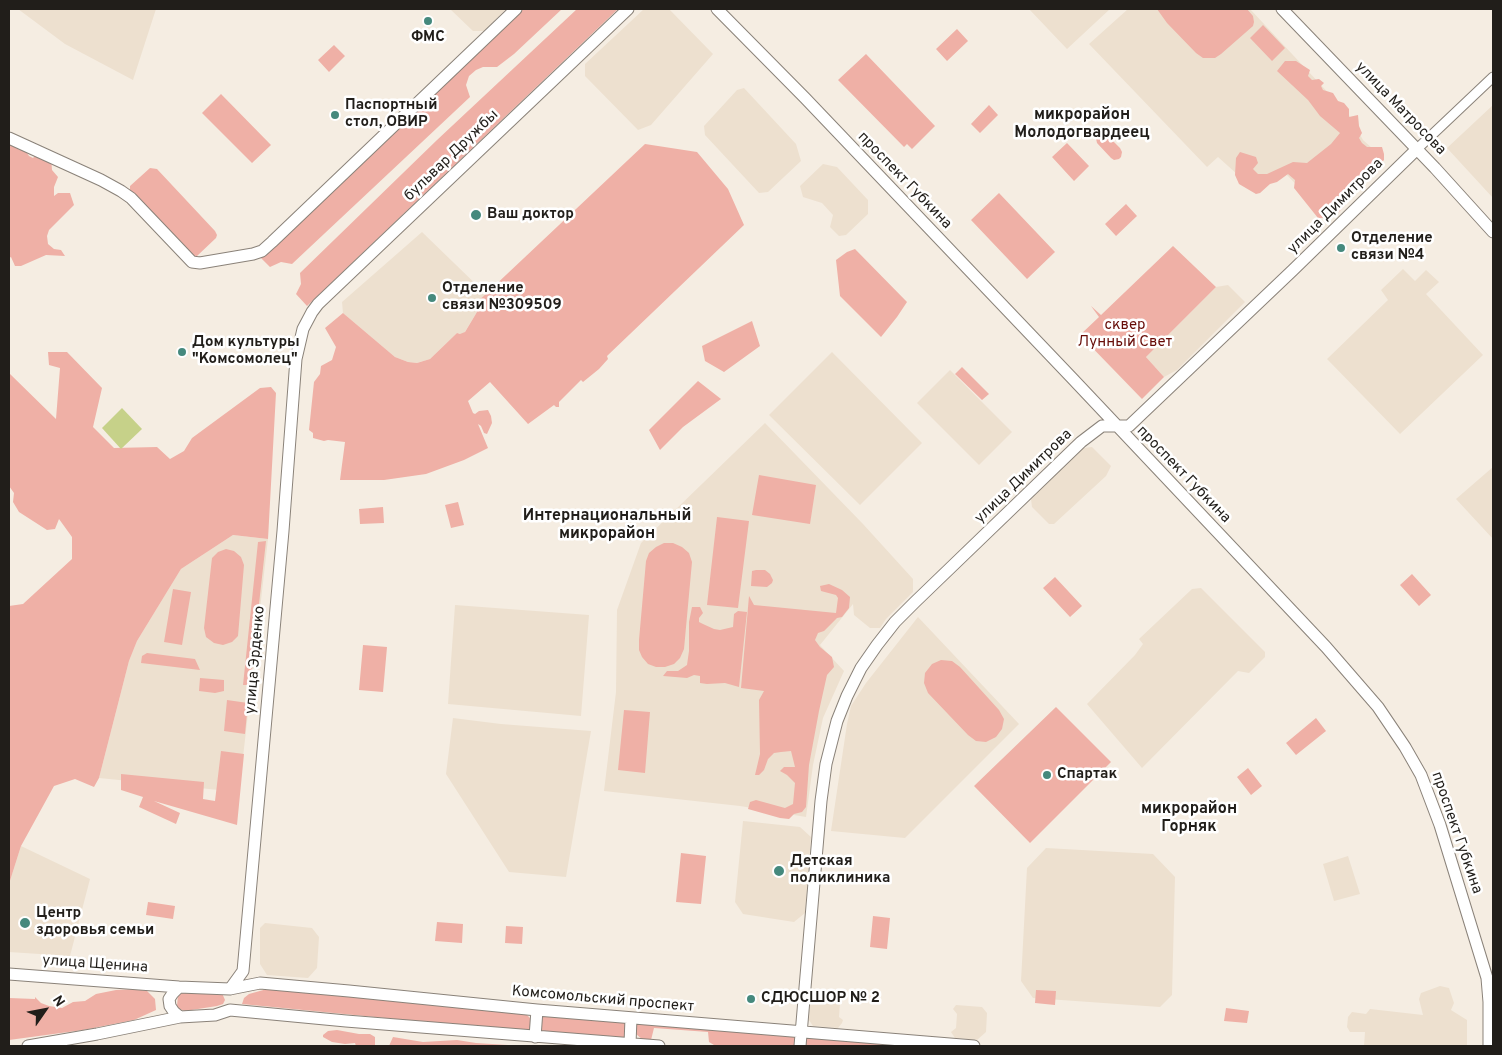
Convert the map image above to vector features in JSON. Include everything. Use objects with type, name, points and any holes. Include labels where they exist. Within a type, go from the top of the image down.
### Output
[{"type":"main road","points":[[9,138],[121,191],[148,215],[192,262],[200,263],[245,256],[262,251],[516,9]]},
{"type":"main road","name":"бульвар Дружбы","points":[[303,329],[318,304],[628,9]]},
{"type":"main road","name":"проспект Губкина","points":[[717,9],[805,98],[1332,653],[1378,707],[1421,775],[1435,811],[1490,983],[1491,1040]]},
{"type":"main road","name":"улица Матросова","points":[[1282,9],[1418,149],[1493,232]]},
{"type":"main road","name":"улица Димитрова","points":[[800,1046],[821,801],[826,764],[836,721],[861,668],[895,622],[1082,442],[1102,426],[1129,426],[1418,149]]},
{"type":"main road","name":"улица Эрденко","points":[[230,989],[243,971],[283,531],[296,360],[303,329]]},
{"type":"main road","name":"улица Щенина","points":[[9,974],[179,987]]},
{"type":"main road","points":[[152,984],[170,1002],[174,1012],[180,1017]]},
{"type":"main road","name":"Комсомольский проспект","points":[[179,987],[230,989],[260,984],[536,1010],[974,1046]]},
{"type":"main road","points":[[153,1022],[161,1016],[170,1002],[173,992],[179,987]]},
{"type":"main road","points":[[230,989],[234,1000],[230,1010]]},
{"type":"main road","points":[[28,1046],[180,1017],[215,1015],[230,1010],[659,1046]]},
{"type":"main road","points":[[535,1037],[536,1010]]},
{"type":"main road","points":[[630,1044],[631,1018]]},
{"type":"street","name":"улица Димитрова","points":[[1418,149],[1493,77]]},
{"type":"shaded area","points":[[18,9],[156,9],[133,80],[65,44]]},
{"type":"shaded area","points":[[450,9],[506,9],[484,31],[473,31]]},
{"type":"shaded area","points":[[644,9],[669,9],[713,54],[651,125],[638,130],[585,76],[585,64]]},
{"type":"shaded area","points":[[1029,9],[1110,9],[1067,49]]},
{"type":"shaded area","points":[[1128,9],[1250,9],[1349,115],[1363,140],[1382,157],[1327,216],[1282,170],[1257,192],[1218,157],[1207,167],[1089,44]]},
{"type":"shaded area","points":[[744,88],[796,144],[801,161],[768,192],[759,193],[705,135],[704,126],[737,90]]},
{"type":"shaded area","points":[[1493,105],[1493,198],[1447,148]]},
{"type":"shaded area","points":[[823,164],[837,167],[868,200],[868,214],[846,235],[839,236],[830,227],[833,215],[822,203],[803,197],[800,186]]},
{"type":"shaded area","points":[[422,232],[486,294],[473,307],[477,312],[463,335],[457,333],[430,359],[417,363],[395,357],[343,313],[342,302]]},
{"type":"shaded area","points":[[1403,269],[1415,281],[1426,270],[1439,282],[1426,294],[1483,355],[1400,434],[1327,359],[1388,300],[1381,290]]},
{"type":"shaded area","points":[[1228,285],[1245,302],[1177,370],[1164,377],[1146,357],[1216,287]]},
{"type":"shaded area","points":[[832,352],[922,443],[860,505],[769,415]]},
{"type":"shaded area","points":[[950,370],[1012,432],[979,465],[917,403]]},
{"type":"shaded area","points":[[122,408],[142,429],[121,449],[102,428]]},
{"type":"shaded area","points":[[765,423],[863,524],[913,579],[913,592],[886,619],[880,628],[870,628],[854,615],[853,604],[820,645],[844,671],[823,718],[813,765],[806,817],[740,806],[604,791],[616,692],[617,610],[641,543]]},
{"type":"shaded area","points":[[1092,447],[1111,466],[1106,476],[1054,524],[1049,524],[1032,507],[1031,499],[1083,448]]},
{"type":"shaded area","points":[[1493,467],[1493,539],[1456,499]]},
{"type":"shaded area","points":[[233,535],[268,539],[239,792],[99,778],[129,661],[137,641],[181,569]]},
{"type":"shaded area","points":[[1201,588],[1265,652],[1265,657],[1249,673],[1238,671],[1142,768],[1087,704],[1135,655],[1143,644],[1139,639],[1192,589]]},
{"type":"shaded area","points":[[455,605],[589,615],[581,716],[448,704]]},
{"type":"shaded area","points":[[918,617],[1019,724],[905,838],[831,831],[851,706],[866,683]]},
{"type":"shaded area","points":[[453,718],[591,731],[566,877],[509,872],[446,774]]},
{"type":"shaded area","points":[[743,821],[800,827],[811,837],[805,913],[794,922],[743,914],[735,902]]},
{"type":"shaded area","points":[[21,846],[90,879],[70,956],[9,952],[9,884]]},
{"type":"shaded area","points":[[1046,848],[1153,854],[1175,877],[1172,995],[1160,1007],[1033,998],[1021,981],[1027,868]]},
{"type":"shaded area","points":[[1348,856],[1360,894],[1334,901],[1323,864]]},
{"type":"shaded area","points":[[265,923],[312,928],[319,937],[317,968],[308,978],[267,975],[260,964],[260,928]]},
{"type":"shaded area","points":[[1440,986],[1449,988],[1454,1003],[1451,1010],[1467,1020],[1467,1046],[1364,1046],[1365,1032],[1350,1032],[1347,1027],[1348,1017],[1352,1012],[1366,1014],[1370,1009],[1423,1015],[1419,999],[1421,993]]},
{"type":"shaded area","points":[[816,993],[840,995],[844,1000],[840,1003],[839,1017],[843,1020],[838,1028],[813,1026],[809,1020],[810,998]]},
{"type":"shaded area","points":[[956,1005],[982,1007],[987,1013],[986,1032],[977,1040],[955,1038],[951,1032],[956,1028],[957,1014],[953,1009]]},
{"type":"green space","points":[[521,9],[562,9],[514,54],[497,67],[483,67],[469,76],[466,85],[470,97],[292,264],[281,262],[270,267],[261,258]]},
{"type":"green space","points":[[577,9],[618,9],[307,306],[296,294],[301,284],[300,273],[437,140]]},
{"type":"green space","points":[[1157,9],[1247,9],[1253,16],[1254,22],[1253,26],[1221,54],[1215,58],[1203,58],[1167,23]]},
{"type":"green space","points":[[1263,25],[1285,48],[1272,61],[1250,38]]},
{"type":"green space","points":[[957,29],[968,41],[947,61],[936,49]]},
{"type":"green space","points":[[334,45],[345,56],[329,72],[318,60]]},
{"type":"green space","points":[[866,54],[935,126],[912,149],[907,144],[904,147],[838,80]]},
{"type":"green space","points":[[1285,61],[1296,61],[1310,70],[1308,76],[1312,80],[1319,79],[1324,83],[1321,86],[1323,90],[1333,93],[1338,101],[1344,103],[1349,109],[1349,117],[1358,115],[1362,133],[1359,138],[1362,143],[1367,147],[1382,147],[1384,160],[1380,164],[1378,172],[1367,180],[1339,212],[1330,218],[1318,218],[1294,188],[1295,180],[1288,174],[1256,194],[1239,184],[1235,175],[1236,158],[1240,152],[1256,157],[1258,163],[1253,169],[1258,174],[1267,174],[1293,162],[1307,163],[1331,144],[1340,133],[1320,116],[1308,100],[1277,71]]},
{"type":"green space","points":[[221,94],[271,145],[252,163],[202,113]]},
{"type":"green space","points":[[989,105],[998,115],[980,133],[971,124]]},
{"type":"green space","points":[[1101,131],[1120,148],[1122,152],[1119,159],[1114,160],[1111,158],[1097,143],[1095,134]]},
{"type":"green space","points":[[9,139],[18,145],[19,150],[25,150],[33,158],[37,154],[51,157],[52,170],[58,177],[54,187],[54,196],[58,193],[70,193],[74,205],[49,230],[47,236],[48,244],[54,249],[61,250],[65,256],[46,255],[21,266],[15,266],[11,257],[9,258]]},
{"type":"green space","points":[[1067,143],[1089,166],[1074,181],[1052,157]]},
{"type":"green space","points":[[645,144],[697,152],[728,189],[744,225],[607,356],[608,359],[599,369],[583,382],[581,380],[559,402],[559,407],[554,405],[528,424],[490,382],[468,401],[473,413],[488,410],[491,416],[492,423],[487,434],[484,433],[478,424],[488,448],[464,460],[426,474],[384,480],[340,480],[345,442],[324,441],[313,438],[313,433],[309,430],[314,382],[320,374],[321,366],[332,360],[336,347],[325,328],[343,313],[395,357],[417,363],[430,359],[457,333],[465,332],[477,312],[472,307]]},
{"type":"green space","points":[[150,168],[157,169],[215,231],[216,238],[197,256],[193,256],[130,190],[130,186]]},
{"type":"green space","points":[[999,193],[1055,252],[1027,279],[971,220]]},
{"type":"green space","points":[[1126,204],[1137,216],[1116,236],[1105,224]]},
{"type":"green space","name":"сквер Лунный Свет","points":[[1173,246],[1216,287],[1146,357],[1164,377],[1142,399],[1080,335],[1099,317],[1091,306],[1101,315]]},
{"type":"green space","points":[[855,249],[907,302],[881,337],[840,296],[836,260]]},
{"type":"green space","points":[[752,321],[760,346],[724,372],[705,361],[702,346]]},
{"type":"green space","points":[[48,352],[67,352],[102,388],[93,427],[114,448],[157,447],[170,459],[184,451],[192,438],[260,388],[271,387],[276,393],[268,539],[233,535],[181,569],[137,641],[129,661],[99,778],[94,787],[75,779],[54,786],[21,846],[9,884],[9,606],[23,604],[72,559],[72,537],[59,519],[55,529],[47,530],[19,512],[13,502],[14,493],[9,486],[9,373],[56,419],[60,368],[49,365]]},
{"type":"green space","points":[[962,367],[989,394],[982,400],[955,374]]},
{"type":"green space","points":[[698,381],[721,399],[683,427],[660,450],[649,430]]},
{"type":"green space","points":[[759,475],[816,485],[810,524],[752,515]]},
{"type":"green space","points":[[458,502],[464,525],[451,528],[445,505]]},
{"type":"green space","points":[[383,507],[384,523],[360,524],[359,509]]},
{"type":"green space","points":[[717,517],[749,521],[738,608],[707,605]]},
{"type":"green space","points":[[266,541],[250,685],[243,685],[258,542]]},
{"type":"green space","points":[[664,543],[673,543],[682,547],[689,553],[692,562],[684,649],[680,658],[674,664],[656,667],[648,664],[642,657],[639,650],[639,640],[646,561],[649,553]]},
{"type":"green space","points":[[226,549],[234,551],[241,557],[244,565],[238,636],[232,642],[223,645],[214,643],[206,637],[204,628],[212,558],[218,552]]},
{"type":"green space","points":[[765,570],[770,574],[773,580],[772,583],[767,587],[751,586],[752,571]]},
{"type":"green space","points":[[1412,574],[1431,595],[1419,606],[1400,585]]},
{"type":"green space","points":[[1055,577],[1082,606],[1070,617],[1043,588]]},
{"type":"green space","points":[[829,584],[842,590],[850,597],[849,608],[842,617],[837,618],[824,631],[818,633],[815,640],[832,657],[834,667],[827,675],[819,711],[809,765],[806,807],[802,812],[794,814],[789,819],[748,809],[750,802],[756,800],[785,808],[793,804],[795,783],[780,771],[784,767],[795,767],[791,751],[774,753],[768,759],[764,770],[759,775],[755,775],[760,754],[759,700],[764,691],[741,688],[749,596],[754,605],[836,613],[838,598],[836,595],[821,591],[820,586]]},
{"type":"green space","points":[[173,589],[191,592],[182,645],[164,642]]},
{"type":"green space","points":[[692,607],[700,607],[703,613],[699,618],[699,622],[720,630],[733,627],[734,614],[738,611],[747,612],[739,687],[725,683],[700,683],[700,676],[694,675],[687,678],[663,676],[667,671],[678,671],[687,665],[689,622]]},
{"type":"green space","points":[[363,645],[387,647],[383,692],[359,690]]},
{"type":"green space","points":[[147,653],[195,659],[200,670],[141,663],[142,656]]},
{"type":"green space","points":[[941,660],[952,661],[960,667],[999,710],[1004,719],[1002,729],[996,737],[986,742],[976,741],[928,693],[924,683],[925,673],[932,664]]},
{"type":"green space","points":[[200,678],[224,680],[224,691],[215,693],[199,691]]},
{"type":"green space","points":[[227,700],[248,703],[245,734],[224,731]]},
{"type":"green space","points":[[1056,707],[1111,762],[1030,843],[974,786]]},
{"type":"green space","points":[[624,710],[650,712],[645,773],[618,770]]},
{"type":"green space","points":[[1316,718],[1326,731],[1296,755],[1286,743]]},
{"type":"green space","points":[[221,751],[244,754],[237,825],[154,801],[180,813],[176,824],[139,807],[143,797],[121,790],[121,774],[204,782],[203,799],[215,801]]},
{"type":"green space","points":[[1248,768],[1262,786],[1251,795],[1237,777]]},
{"type":"green space","points":[[681,853],[706,856],[701,904],[676,902]]},
{"type":"green space","points":[[148,902],[175,906],[173,919],[146,915]]},
{"type":"green space","points":[[873,916],[890,918],[887,949],[870,947]]},
{"type":"green space","points":[[437,922],[463,924],[462,943],[435,941]]},
{"type":"green space","points":[[506,926],[523,927],[522,944],[505,943]]},
{"type":"green space","points":[[136,989],[147,991],[155,999],[156,1010],[134,1020],[83,1030],[9,1040],[9,998],[35,999],[35,997],[41,1003],[62,1008],[73,1002],[85,1001],[96,994]]},
{"type":"green space","points":[[267,989],[524,1012],[530,1018],[531,1029],[528,1032],[242,1004],[244,998],[249,994]]},
{"type":"green space","points":[[1036,990],[1056,991],[1055,1005],[1035,1003]]},
{"type":"green space","points":[[182,993],[222,993],[225,1000],[223,1004],[217,1006],[185,1011],[177,1006],[178,995]]},
{"type":"green space","points":[[1226,1008],[1249,1011],[1247,1023],[1224,1021]]},
{"type":"green space","points":[[542,1016],[624,1022],[627,1025],[625,1037],[622,1039],[542,1031],[540,1027]]},
{"type":"green space","points":[[635,1024],[789,1036],[794,1037],[796,1040],[795,1046],[714,1045],[709,1042],[708,1032],[654,1028],[651,1040],[643,1040],[636,1034]]},
{"type":"green space","points":[[337,1030],[370,1034],[375,1037],[375,1046],[356,1046],[355,1043],[332,1042],[323,1037],[328,1031]]},
{"type":"green space","points":[[393,1037],[423,1042],[457,1040],[508,1046],[389,1046]]},
{"type":"green space","points":[[812,1037],[908,1046],[805,1046],[806,1039]]},
{"type":"place","name":"ФМС","points":[[428,21]]},
{"type":"place","name":"Паспортный стол, ОВИР","points":[[335,115]]},
{"type":"place","name":"Ваш доктор","points":[[476,215]]},
{"type":"place","name":"Отделение связи №4","points":[[1341,248]]},
{"type":"place","name":"Отделение связи №309509","points":[[432,298]]},
{"type":"place","name":"Дом культуры \"Комсомолец\"","points":[[182,352]]},
{"type":"place","name":"Спартак","points":[[1047,775]]},
{"type":"place","name":"Детская поликлиника","points":[[779,871]]},
{"type":"place","name":"Центр здоровья семьи","points":[[25,923]]},
{"type":"place","name":"СДЮСШОР № 2","points":[[751,999]]},
{"type":"district","name":"микрорайон Молодогвардеец","points":[[1082,125]]},
{"type":"district","name":"Интернациональный микрорайон","points":[[607,526]]},
{"type":"district","name":"микрорайон Горняк","points":[[1189,819]]}]
